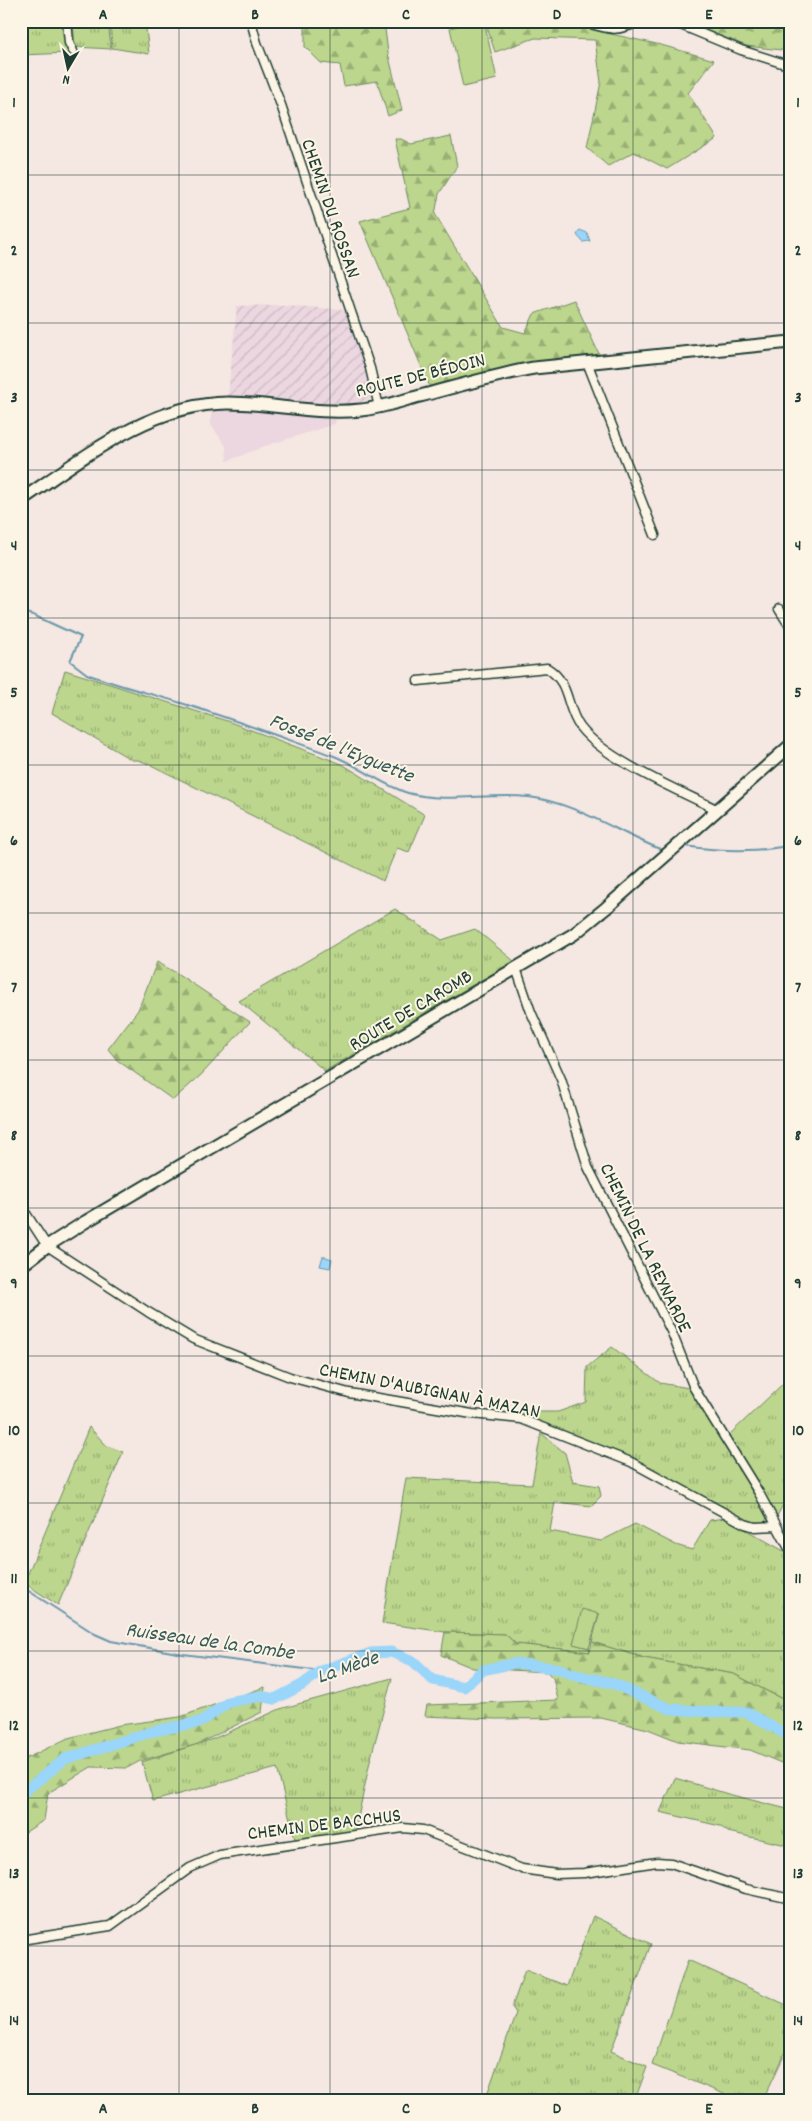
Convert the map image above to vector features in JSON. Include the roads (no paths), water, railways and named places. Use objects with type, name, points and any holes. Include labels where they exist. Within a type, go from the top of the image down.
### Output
[{"type":"main road","name":"ROUTE DE BÉDOIN","points":[[21,500],[131,430],[161,416],[204,405],[226,403],[347,411],[379,407],[496,375],[587,362],[791,342]]},
{"type":"main road","name":"ROUTE DE CAROMB","points":[[21,1266],[47,1246],[84,1222],[426,1023],[574,934],[791,746]]},
{"type":"street","points":[[67,21],[69,43],[73,51]]},
{"type":"street","name":"CHEMIN DU ROSSAN","points":[[251,21],[370,368],[379,407]]},
{"type":"street","points":[[581,21],[606,28],[623,30],[640,21]]},
{"type":"street","points":[[671,21],[741,50],[791,66]]},
{"type":"street","points":[[587,362],[655,535]]},
{"type":"street","points":[[779,609],[791,628]]},
{"type":"street","points":[[418,681],[547,668],[555,673],[563,682],[570,707],[580,726],[599,744],[643,772],[718,810]]},
{"type":"street","name":"CHEMIN DE LA REYNARDE","points":[[516,968],[531,1012],[561,1079],[588,1167],[665,1318],[694,1388],[759,1493],[777,1526]]},
{"type":"street","name":"CHEMIN D'AUBIGNAN À MAZAN","points":[[21,1206],[47,1246],[193,1339],[259,1366],[360,1395],[472,1414],[521,1419],[631,1462],[745,1524],[755,1527],[777,1526]]},
{"type":"street","points":[[777,1526],[791,1552]]},
{"type":"street","name":"CHEMIN DE BACCHUS","points":[[21,1940],[110,1926],[190,1868],[202,1861],[220,1855],[403,1828],[423,1830],[522,1868],[538,1872],[584,1873],[657,1862],[671,1863],[746,1889],[791,1899]]},
{"type":"water","points":[[580,230],[587,233],[590,241],[583,242],[577,235]]},
{"type":"water","points":[[323,1256],[332,1259],[330,1268],[320,1266]]},
{"type":"waterway","name":"Fossé de l'Eyguette","points":[[21,612],[33,615],[81,637],[70,661],[87,674],[169,699],[334,756],[398,790],[438,798],[514,796],[547,800],[581,812],[665,851]]},
{"type":"waterway","name":"Fossé de l'Eyguette","points":[[685,846],[738,850],[778,848],[791,845]]},
{"type":"waterway","name":"Ruisseau de la Combe","points":[[21,1586],[95,1634],[111,1641],[183,1654],[321,1671]]},
{"type":"waterway","name":"La Mède","points":[[21,1794],[65,1759],[154,1731],[200,1722],[229,1702],[260,1696],[275,1699],[302,1685],[321,1671],[371,1653],[391,1652],[413,1661],[433,1680],[464,1687],[483,1670],[515,1663],[560,1669],[575,1675],[612,1683],[670,1709],[746,1712],[791,1737]]}]
